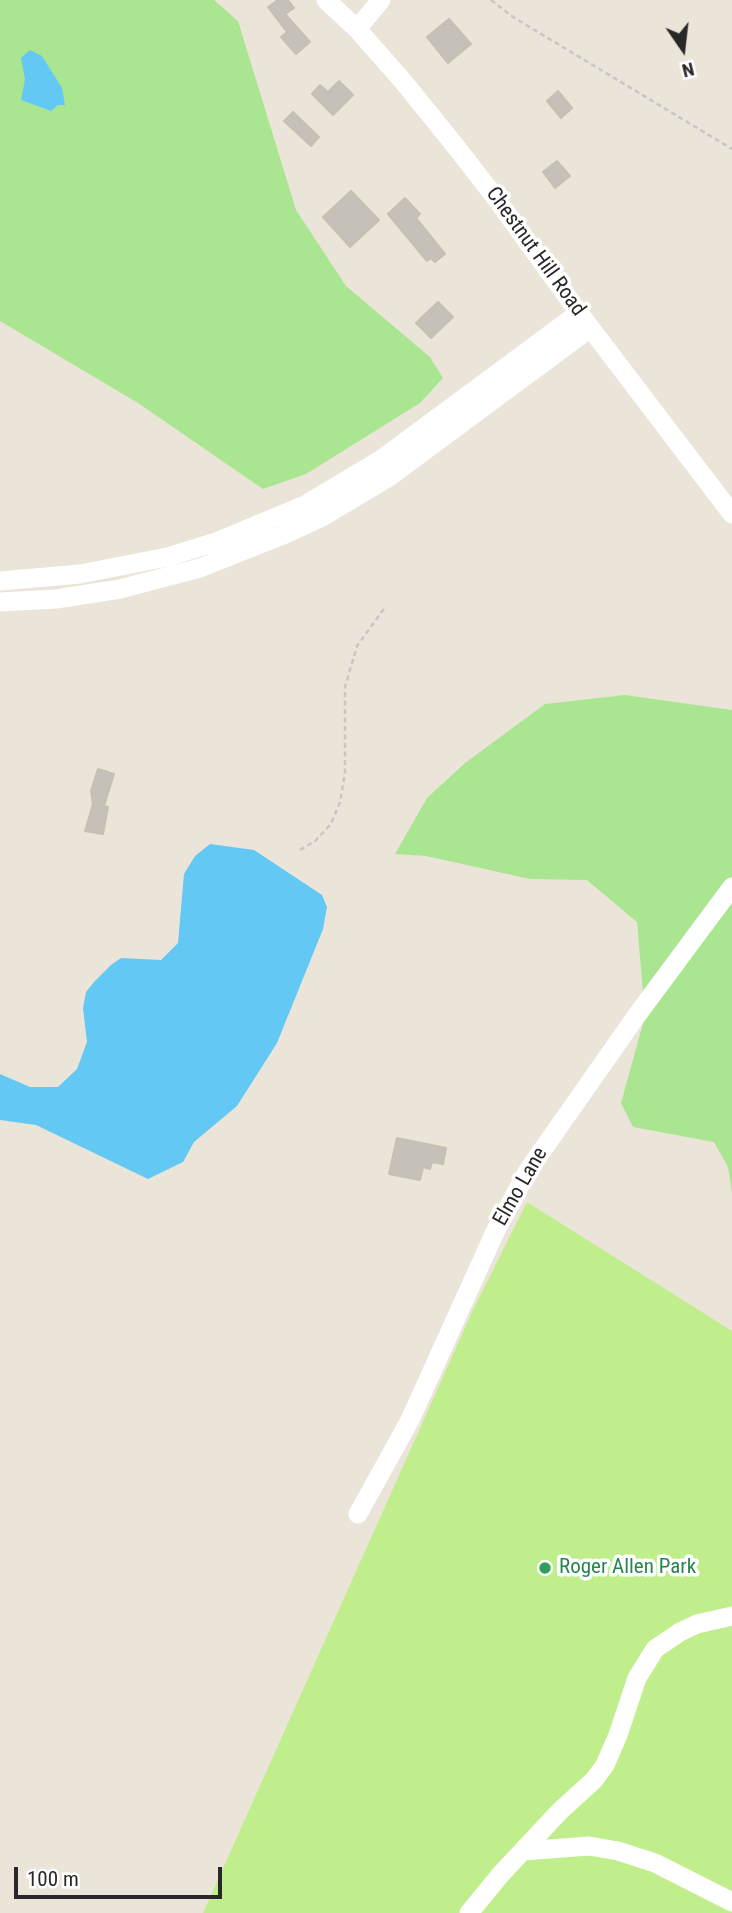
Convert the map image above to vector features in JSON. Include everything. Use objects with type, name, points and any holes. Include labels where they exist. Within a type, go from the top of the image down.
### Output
[{"type":"street","name":"Chestnut Hill Road","points":[[326,0],[357,29],[402,80],[495,197],[584,320],[732,514]]},
{"type":"street","points":[[357,29],[381,0]]},
{"type":"street","points":[[0,580],[80,574],[167,556],[216,541],[305,505],[382,459],[584,320]]},
{"type":"street","points":[[0,602],[120,589],[200,568],[283,536],[389,477],[584,320]]},
{"type":"street","name":"Elmo Lane","points":[[358,1514],[410,1420],[495,1232],[527,1172],[637,1015],[732,887]]},
{"type":"street","points":[[469,1913],[523,1851],[594,1780],[605,1765],[637,1678],[655,1649],[696,1624],[732,1616]]},
{"type":"street","points":[[523,1851],[589,1846],[618,1852],[655,1863],[732,1902]]},
{"type":"path","points":[[491,0],[513,17],[732,149]]},
{"type":"path","points":[[300,850],[315,841],[331,824],[341,802],[345,773],[345,687],[357,646],[386,606]]},
{"type":"green space","points":[[0,0],[214,0],[238,21],[296,210],[346,286],[430,357],[443,378],[420,403],[306,474],[263,489],[138,403],[0,321]]},
{"type":"green space","points":[[625,695],[732,710],[732,1193],[728,1167],[714,1142],[633,1127],[621,1103],[645,1016],[637,922],[587,880],[530,879],[426,856],[395,854],[427,798],[465,763],[545,704]]},
{"type":"green space","name":"Roger Allen Park","points":[[527,1202],[732,1331],[732,1913],[203,1913],[473,1310]]},
{"type":"water","points":[[30,50],[42,56],[62,88],[65,105],[58,105],[51,111],[21,100],[25,79],[21,58]]},
{"type":"water","points":[[210,844],[254,850],[322,895],[327,907],[323,929],[277,1043],[237,1106],[194,1142],[183,1162],[148,1179],[36,1125],[0,1120],[0,1074],[30,1087],[58,1087],[77,1069],[87,1042],[83,1008],[86,992],[94,982],[121,958],[161,960],[178,943],[184,874],[195,856]]},
{"type":"building","points":[[278,0],[288,0],[294,8],[285,14],[310,42],[296,54],[281,37],[287,32],[268,7]]},
{"type":"building","points":[[449,19],[471,44],[448,63],[427,37]]},
{"type":"building","points":[[339,81],[353,95],[333,115],[312,94],[320,85],[328,92]]},
{"type":"building","points":[[558,91],[572,108],[561,118],[547,101]]},
{"type":"building","points":[[293,112],[319,137],[311,146],[284,121]]},
{"type":"building","points":[[557,161],[570,176],[555,188],[543,172]]},
{"type":"building","points":[[351,191],[379,220],[350,247],[323,217]]},
{"type":"building","points":[[405,198],[420,214],[416,218],[445,254],[435,262],[431,258],[427,261],[388,214]]},
{"type":"building","points":[[438,302],[453,317],[431,338],[416,323]]},
{"type":"building","points":[[98,769],[114,774],[104,806],[108,807],[103,834],[85,831],[93,804],[91,791]]},
{"type":"building","points":[[397,1138],[446,1148],[443,1164],[432,1162],[430,1169],[423,1167],[420,1180],[389,1174]]},
{"type":"place","name":"Roger Allen Park","points":[[545,1568]]}]
